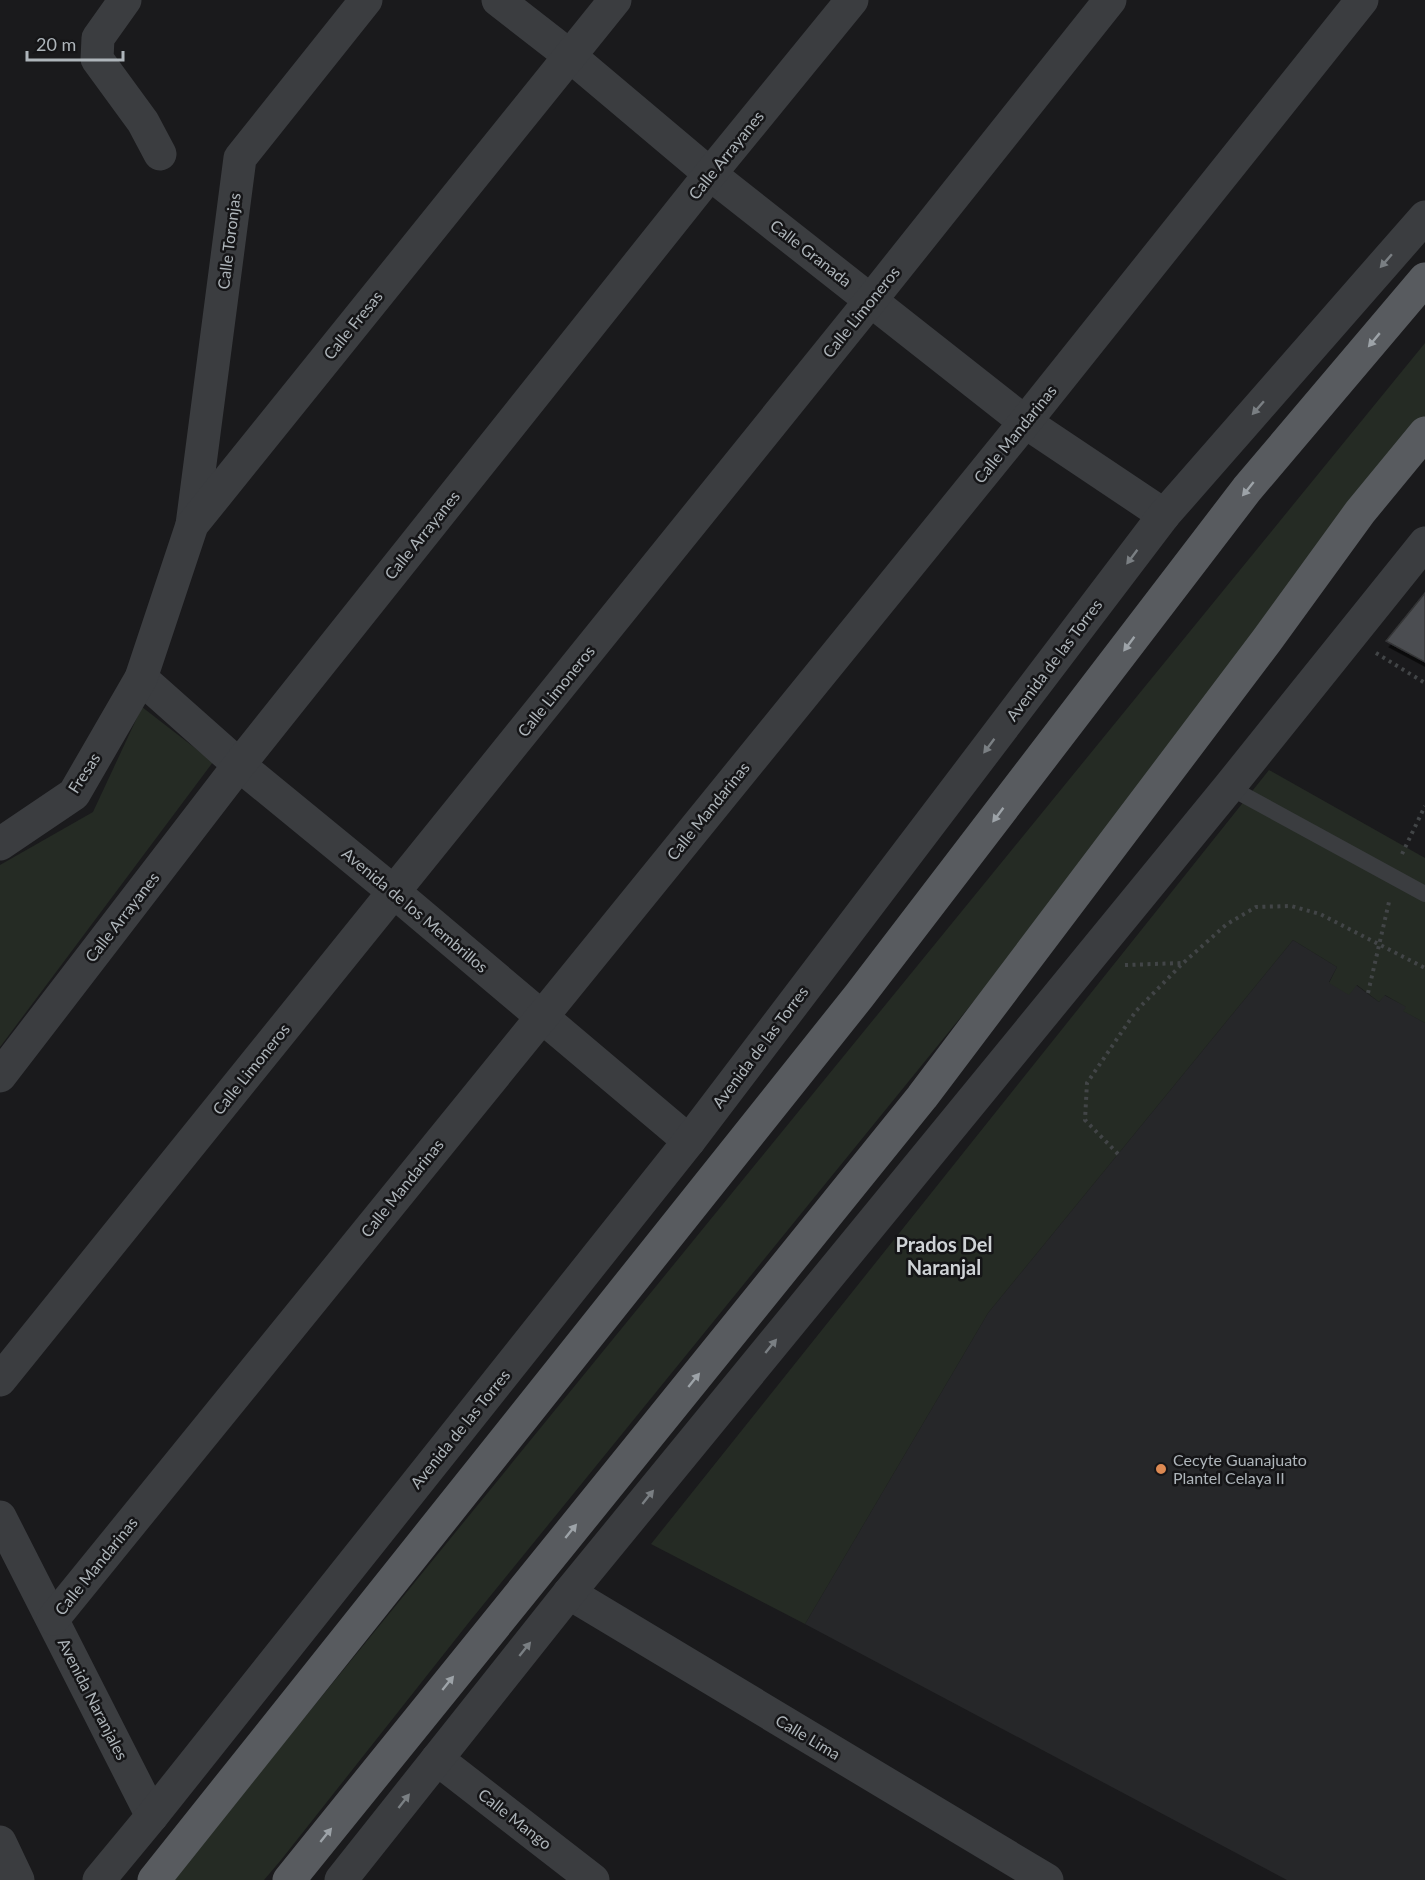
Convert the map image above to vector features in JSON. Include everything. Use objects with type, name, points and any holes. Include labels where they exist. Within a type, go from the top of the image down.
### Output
[{"type":"main road","points":[[154,1880],[859,996],[1247,489],[1425,279]]},
{"type":"main road","points":[[289,1880],[922,1097],[1267,640],[1360,512],[1425,433]]},
{"type":"street","points":[[124,0],[98,38],[97,59],[143,122],[160,154]]},
{"type":"street","name":"Calle Toronjas","points":[[192,525],[240,158],[366,0]]},
{"type":"street","name":"Calle Granada","points":[[498,0],[570,56],[710,174],[1025,422],[1164,515]]},
{"type":"street","name":"Calle Fresas","points":[[141,678],[192,525],[615,0]]},
{"type":"street","name":"Calle Arrayanes","points":[[0,1076],[239,765],[710,174],[852,0]]},
{"type":"street","name":"Calle Limoneros","points":[[0,1380],[1110,0]]},
{"type":"street","name":"Calle Mandarinas","points":[[53,1619],[1025,422],[1362,0]]},
{"type":"street","name":"Avenida de las Torres","points":[[99,1880],[689,1141],[1164,515],[1425,217]]},
{"type":"street","points":[[341,1880],[569,1593],[1229,787],[1425,543]]},
{"type":"street","name":"Avenida de los Membrillos","points":[[141,678],[239,765],[394,892],[689,1141]]},
{"type":"street","name":"Fresas","points":[[0,844],[74,794],[141,678]]},
{"type":"street","name":"Avenida Naranjales","points":[[0,1517],[152,1816]]},
{"type":"street","name":"Calle Lima","points":[[569,1593],[1047,1880]]},
{"type":"street","name":"Calle Mango","points":[[437,1759],[593,1880]]},
{"type":"street","points":[[0,1842],[18,1880]]},
{"type":"lane","points":[[1229,787],[1425,894]]},
{"type":"path","points":[[1349,638],[1425,683]]},
{"type":"path","points":[[1118,1154],[1085,1120],[1087,1083],[1136,1011],[1182,963],[1227,924],[1256,907],[1292,906],[1320,914],[1425,968]]},
{"type":"shaded area","points":[[1425,343],[1425,422],[987,985],[470,1621],[281,1860],[264,1880],[172,1880]]},
{"type":"shaded area","points":[[142,707],[213,762],[0,1047],[0,865],[93,812]]},
{"type":"shaded area","points":[[1269,770],[1425,858],[1425,1023],[1403,1011],[1406,1007],[1385,995],[1379,1002],[1357,985],[1349,995],[1329,983],[1337,967],[1293,940],[988,1313],[805,1624],[651,1544]]},
{"type":"shaded area","name":"Cecyte Guanajuato Plantel Celaya II","points":[[1293,940],[1337,967],[1329,982],[1356,985],[1379,1002],[1384,995],[1407,1007],[1404,1011],[1425,1023],[1425,1880],[1287,1880],[805,1624],[988,1313]]},
{"type":"building","points":[[1425,593],[1425,662],[1386,641]]},
{"type":"place","name":"Cecyte Guanajuato Plantel Celaya II","points":[[1161,1469]]},
{"type":"district","name":"Prados Del Naranjal","points":[[944,1256]]}]
